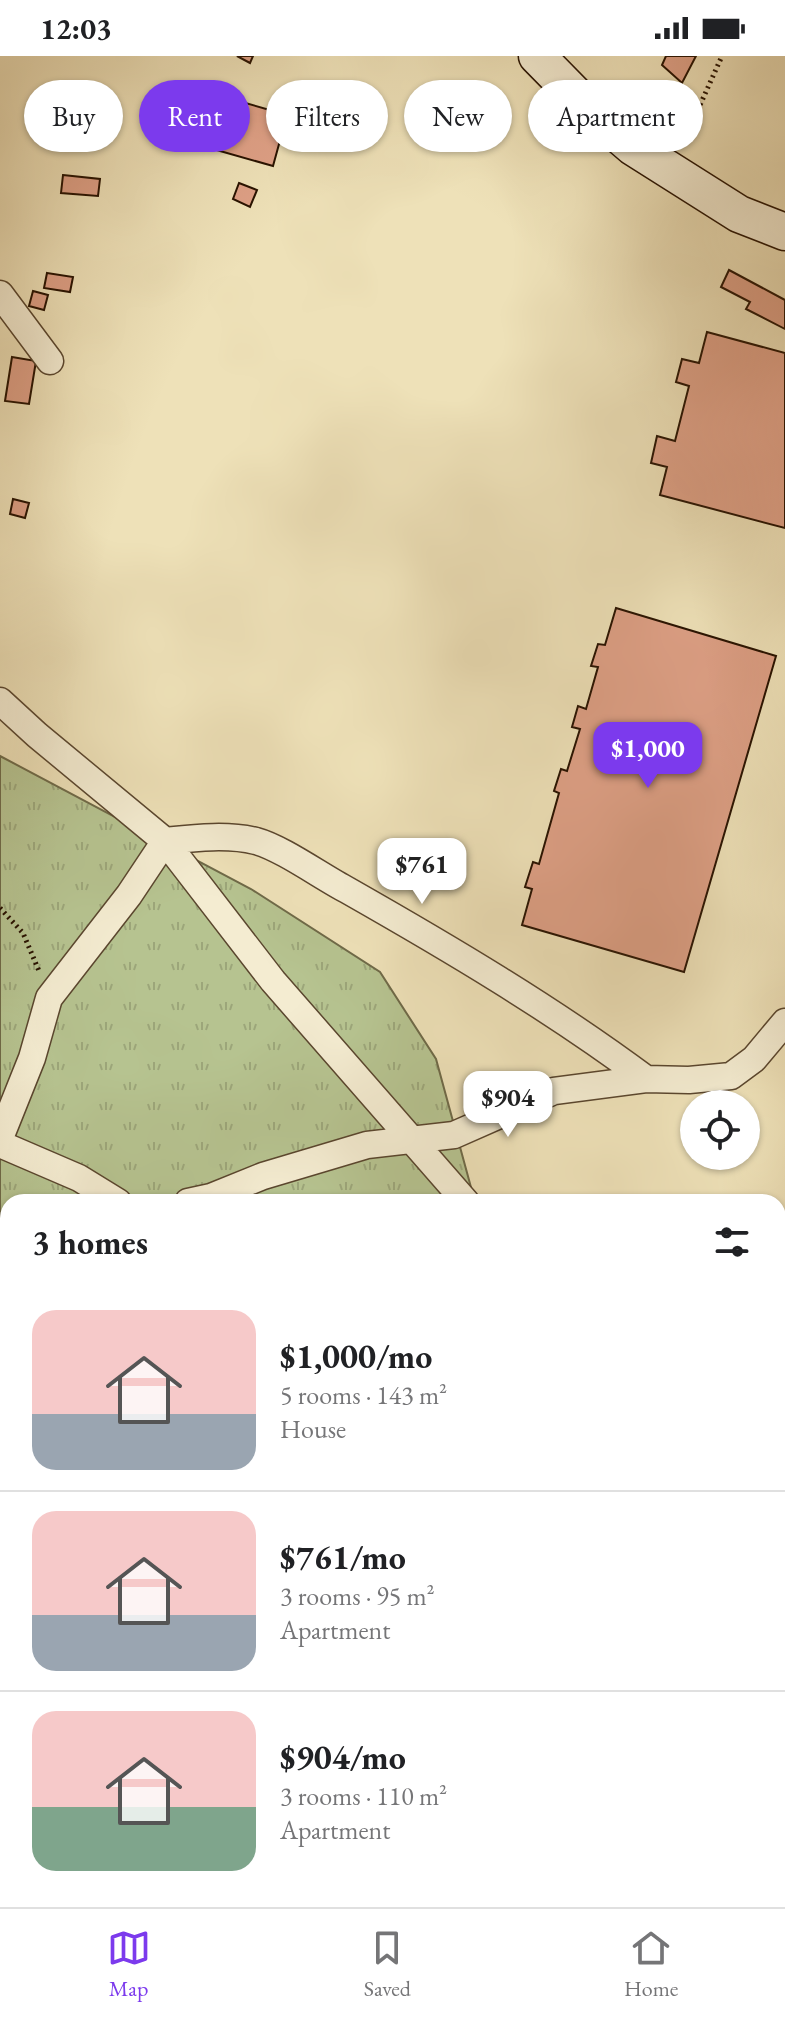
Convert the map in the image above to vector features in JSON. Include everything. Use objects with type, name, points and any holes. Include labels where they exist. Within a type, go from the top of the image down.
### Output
[{"type":"main road","points":[[537,56],[591,111],[633,147],[739,214],[785,232]]},
{"type":"street","points":[[0,294],[50,361]]},
{"type":"street","points":[[0,701],[165,841],[221,918],[273,981],[459,1194]]},
{"type":"street","points":[[0,1138],[32,1058],[49,998],[129,895],[165,841],[200,837],[258,841],[374,906],[535,1003],[595,1041],[646,1079]]},
{"type":"street","points":[[218,1194],[263,1176],[367,1145],[454,1135],[554,1091],[646,1079],[689,1080],[731,1076],[754,1059],[785,1022]]},
{"type":"street","points":[[0,1144],[79,1178],[105,1194]]},
{"type":"path","points":[[671,169],[722,56]]},
{"type":"path","points":[[0,908],[23,933],[49,998]]},
{"type":"green space","points":[[0,756],[251,889],[380,972],[436,1059],[473,1194],[0,1194]]},
{"type":"building","points":[[237,56],[253,56],[250,63]]},
{"type":"building","points":[[666,56],[696,56],[684,80],[679,80],[662,65]]},
{"type":"building","points":[[250,104],[266,109],[266,152],[277,152],[273,166],[224,152],[250,152]]},
{"type":"building","points":[[63,175],[100,179],[98,196],[61,193]]},
{"type":"building","points":[[239,183],[257,190],[250,207],[233,199]]},
{"type":"building","points":[[729,270],[785,300],[785,329],[746,309],[750,302],[721,287]]},
{"type":"building","points":[[47,273],[73,277],[70,292],[44,288]]},
{"type":"building","points":[[33,291],[48,295],[44,310],[29,306]]},
{"type":"building","points":[[707,332],[785,353],[785,528],[660,495],[667,467],[651,463],[657,436],[675,441],[689,386],[676,382],[682,359],[699,363]]},
{"type":"building","points":[[12,357],[36,361],[29,404],[5,401]]},
{"type":"building","points":[[13,499],[29,503],[25,518],[10,514]]},
{"type":"building","points":[[616,608],[776,656],[684,972],[522,925],[532,889],[525,887],[533,862],[539,864],[559,793],[554,791],[561,769],[567,771],[580,729],[572,727],[578,706],[586,709],[598,667],[591,666],[598,644],[605,645]]}]
